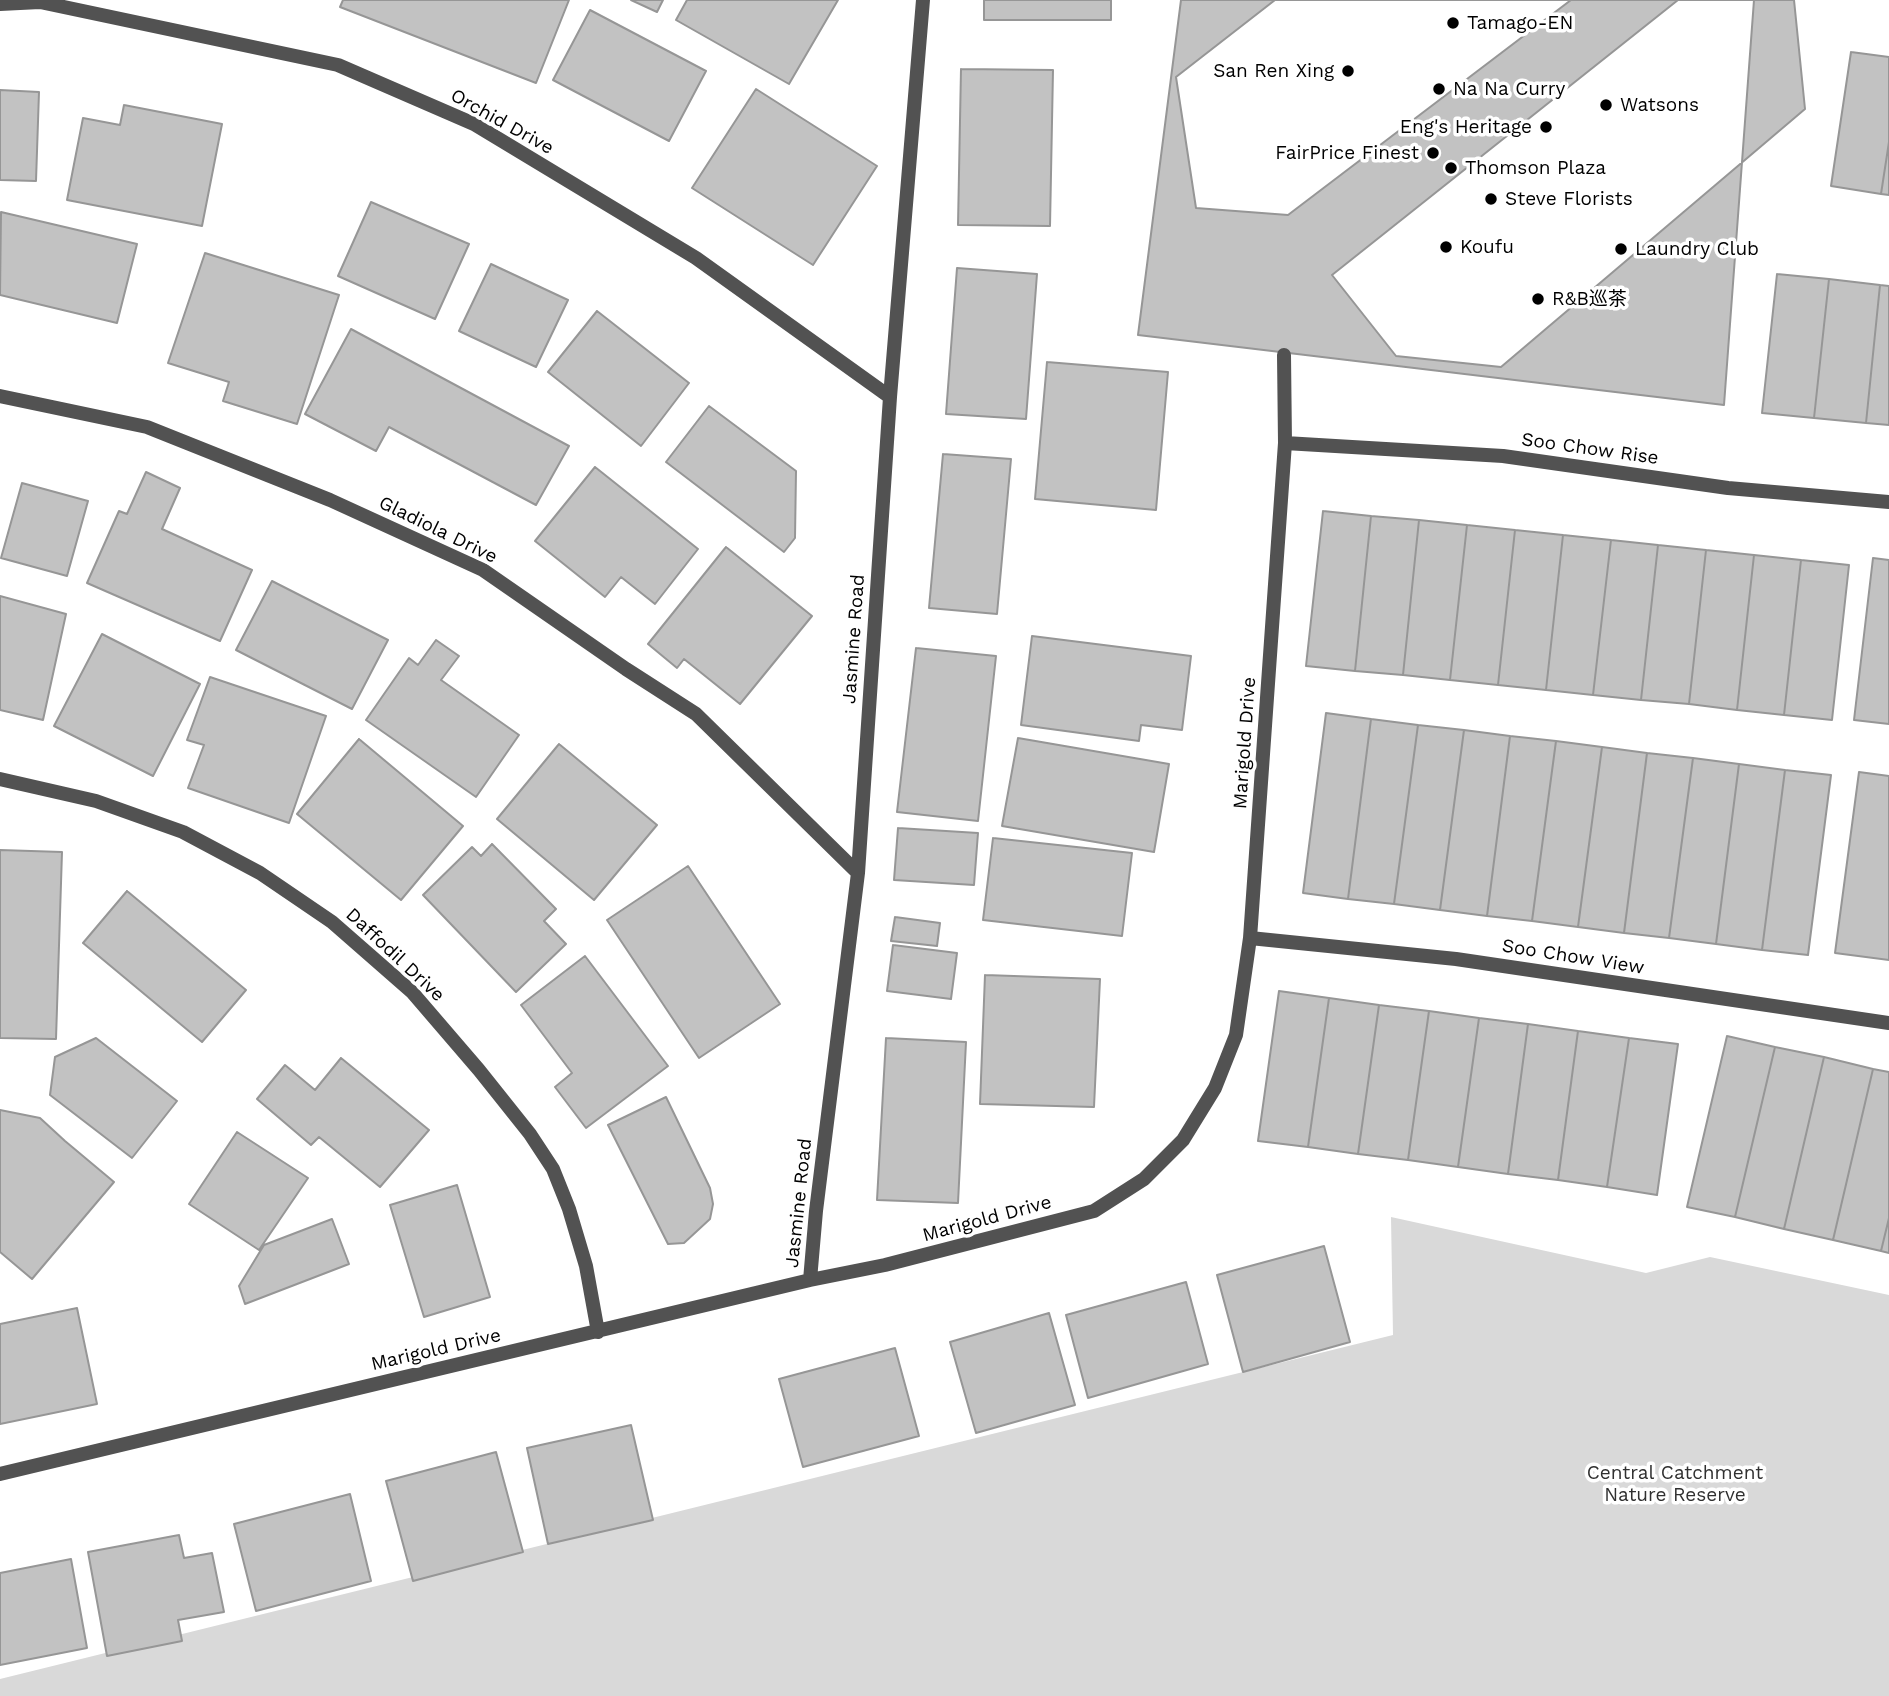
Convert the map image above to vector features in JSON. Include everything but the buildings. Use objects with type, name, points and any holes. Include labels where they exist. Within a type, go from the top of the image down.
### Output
[{"type":"street","name":"Jasmine Road","points":[[810,1280],[816,1211],[858,873],[890,397],[923,0]]},
{"type":"street","name":"Orchid Drive","points":[[0,4],[40,2],[338,65],[474,124],[696,258],[890,397]]},
{"type":"street","name":"Marigold Drive","points":[[0,1474],[810,1280],[885,1265],[1094,1211],[1144,1179],[1183,1140],[1215,1088],[1236,1035],[1250,938],[1285,443],[1284,355]]},
{"type":"street","name":"Gladiola Drive","points":[[0,396],[146,427],[330,500],[483,570],[696,714],[858,873]]},
{"type":"street","name":"Soo Chow Rise","points":[[1285,443],[1503,456],[1728,488],[1889,502]]},
{"type":"street","name":"Daffodil Drive","points":[[0,779],[96,802],[183,832],[260,873],[332,922],[412,992],[488,1080],[553,1169],[569,1209],[586,1266],[598,1332]]},
{"type":"street","name":"Soo Chow View","points":[[1250,938],[1456,959],[1889,1023]]},
{"type":"green space","name":"Central Catchment Nature Reserve","points":[[1391,1217],[1646,1273],[1710,1257],[1889,1295],[1889,1696],[0,1696],[0,1679],[1393,1335]]},
{"type":"place","name":"Tamago-EN","points":[[1453,23]]},
{"type":"place","name":"San Ren Xing","points":[[1348,71]]},
{"type":"place","name":"Na Na Curry","points":[[1439,89]]},
{"type":"place","name":"Watsons","points":[[1606,105]]},
{"type":"place","name":"Eng's Heritage","points":[[1546,127]]},
{"type":"place","name":"FairPrice Finest","points":[[1433,153]]},
{"type":"place","name":"Thomson Plaza","points":[[1451,168]]},
{"type":"place","name":"Steve Florists","points":[[1491,199]]},
{"type":"place","name":"Koufu","points":[[1446,247]]},
{"type":"place","name":"Laundry Club","points":[[1621,249]]},
{"type":"place","name":"R&B巡茶","points":[[1538,299]]}]
